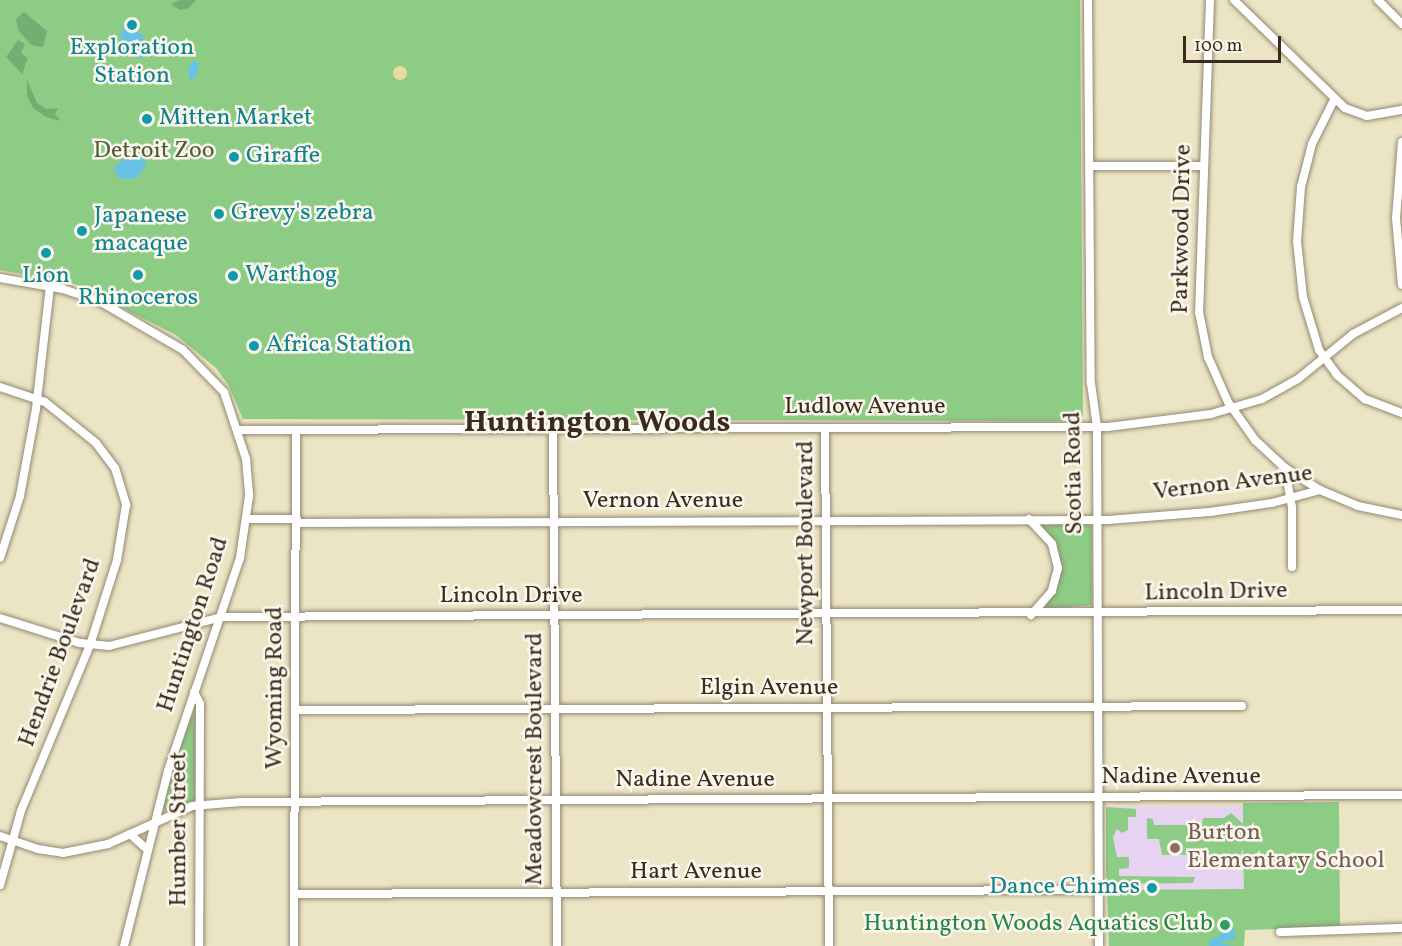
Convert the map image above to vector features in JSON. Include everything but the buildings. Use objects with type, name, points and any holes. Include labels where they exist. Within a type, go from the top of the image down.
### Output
[{"type":"street","name":"Scotia Road","points":[[1088,0],[1090,383],[1097,427],[1099,946]]},
{"type":"street","points":[[1234,0],[1334,100],[1366,116],[1402,111]]},
{"type":"street","points":[[1378,0],[1402,24]]},
{"type":"street","name":"Parkwood Drive","points":[[1212,1],[1198,312],[1212,369],[1232,409],[1256,440],[1285,468],[1320,490]]},
{"type":"street","points":[[1334,100],[1307,159],[1297,230],[1303,297],[1324,359],[1359,395],[1402,413]]},
{"type":"street","points":[[1402,142],[1399,209],[1402,285]]},
{"type":"street","points":[[1090,166],[1203,166]]},
{"type":"street","name":"Huntington Road","points":[[0,278],[50,286],[100,302],[183,350],[220,386],[239,430],[248,473],[247,519],[240,558],[222,617],[213,636],[188,709],[148,850],[124,946]]},
{"type":"street","points":[[0,558],[20,496],[38,398],[50,286]]},
{"type":"street","name":"Ludlow Avenue","points":[[239,430],[1097,427],[1232,409],[1275,393],[1324,359],[1353,334],[1402,308]]},
{"type":"street","name":"Hendrie Boulevard","points":[[0,387],[38,398],[96,443],[115,468],[125,498],[125,525],[117,560],[90,645],[11,840],[0,885]]},
{"type":"street","name":"Newport Boulevard","points":[[825,428],[829,946]]},
{"type":"street","name":"Meadowcrest Boulevard","points":[[553,429],[557,946]]},
{"type":"street","name":"Wyoming Road","points":[[294,946],[296,430]]},
{"type":"street","points":[[1285,468],[1289,499],[1292,567]]},
{"type":"street","name":"Vernon Avenue","points":[[247,519],[554,522],[1096,519],[1210,512],[1289,499],[1320,490],[1358,506],[1402,515]]},
{"type":"street","points":[[1029,519],[1052,544],[1058,568],[1052,591],[1031,615]]},
{"type":"street","name":"Lincoln Drive","points":[[0,618],[90,645],[124,644],[200,620],[222,617],[1031,615],[1402,610]]},
{"type":"street","points":[[200,620],[213,636]]},
{"type":"street","name":"Humber Street","points":[[194,692],[200,697],[199,946]]},
{"type":"street","name":"Elgin Avenue","points":[[296,710],[1242,706]]},
{"type":"street","points":[[188,709],[200,713]]},
{"type":"street","name":"Nadine Avenue","points":[[0,836],[63,853],[108,844],[156,821],[200,805],[295,802],[1402,795]]},
{"type":"street","points":[[130,834],[148,850]]},
{"type":"street","name":"Hart Avenue","points":[[294,894],[1098,890]]},
{"type":"street","points":[[1280,932],[1402,928]]},
{"type":"shaded area","name":"Burton Elementary School","points":[[1243,806],[1244,889],[1107,890],[1107,807]]},
{"type":"green space","name":"Detroit Zoo","points":[[0,0],[1080,0],[1083,416],[1063,421],[243,419],[229,386],[216,368],[176,335],[75,284],[0,270]]},
{"type":"green space","points":[[180,0],[196,0],[189,8],[180,10],[171,4]]},
{"type":"green space","points":[[24,12],[47,31],[43,47],[31,45],[18,30],[16,19]]},
{"type":"green space","points":[[18,40],[25,44],[21,53],[28,58],[22,74],[6,57]]},
{"type":"green space","points":[[27,80],[37,103],[46,109],[58,108],[55,114],[61,121],[46,117],[33,108],[27,96]]},
{"type":"green space","points":[[1088,523],[1092,528],[1092,605],[1042,610],[1060,573],[1040,525]]},
{"type":"green space","points":[[195,714],[196,800],[166,811],[162,807],[187,721]]},
{"type":"green space","points":[[1339,802],[1340,927],[1245,930],[1244,946],[1109,946],[1107,890],[1244,889],[1243,848],[1241,854],[1162,855],[1159,839],[1147,839],[1147,818],[1153,819],[1154,825],[1202,825],[1203,818],[1224,818],[1231,813],[1243,824],[1243,803]]},
{"type":"green space","points":[[1106,807],[1136,809],[1136,817],[1128,817],[1128,830],[1122,833],[1117,829],[1113,837],[1117,857],[1129,857],[1129,868],[1119,869],[1119,876],[1195,877],[1193,883],[1111,884],[1106,877]]},
{"type":"sand","points":[[400,66],[405,68],[407,73],[405,78],[400,80],[395,78],[393,73],[395,68]]},
{"type":"water","points":[[121,25],[143,35],[144,57],[137,59],[131,50],[116,53],[124,44],[120,38],[124,35],[118,35],[124,31]]},
{"type":"water","points":[[193,60],[199,64],[196,77],[190,81],[188,70]]},
{"type":"water","points":[[128,154],[143,157],[147,163],[137,178],[119,179],[114,169]]},
{"type":"water","points":[[1224,916],[1233,919],[1229,929],[1235,929],[1235,939],[1219,943],[1234,946],[1209,946],[1209,941],[1221,935],[1217,923]]},
{"type":"place","name":"Exploration Station","points":[[132,25]]},
{"type":"place","name":"Mitten Market","points":[[147,119]]},
{"type":"place","name":"Giraffe","points":[[234,157]]},
{"type":"place","name":"Grevy's zebra","points":[[219,214]]},
{"type":"place","name":"Japanese macaque","points":[[82,231]]},
{"type":"place","name":"Lion","points":[[46,253]]},
{"type":"place","name":"Rhinoceros","points":[[138,275]]},
{"type":"place","name":"Warthog","points":[[233,276]]},
{"type":"place","name":"Africa Station","points":[[254,346]]},
{"type":"place","name":"Burton Elementary School","points":[[1175,848]]},
{"type":"place","name":"Dance Chimes","points":[[1152,888]]},
{"type":"place","name":"Huntington Woods Aquatics Club","points":[[1225,925]]},
{"type":"district","name":"Huntington Woods","points":[[597,423]]}]
